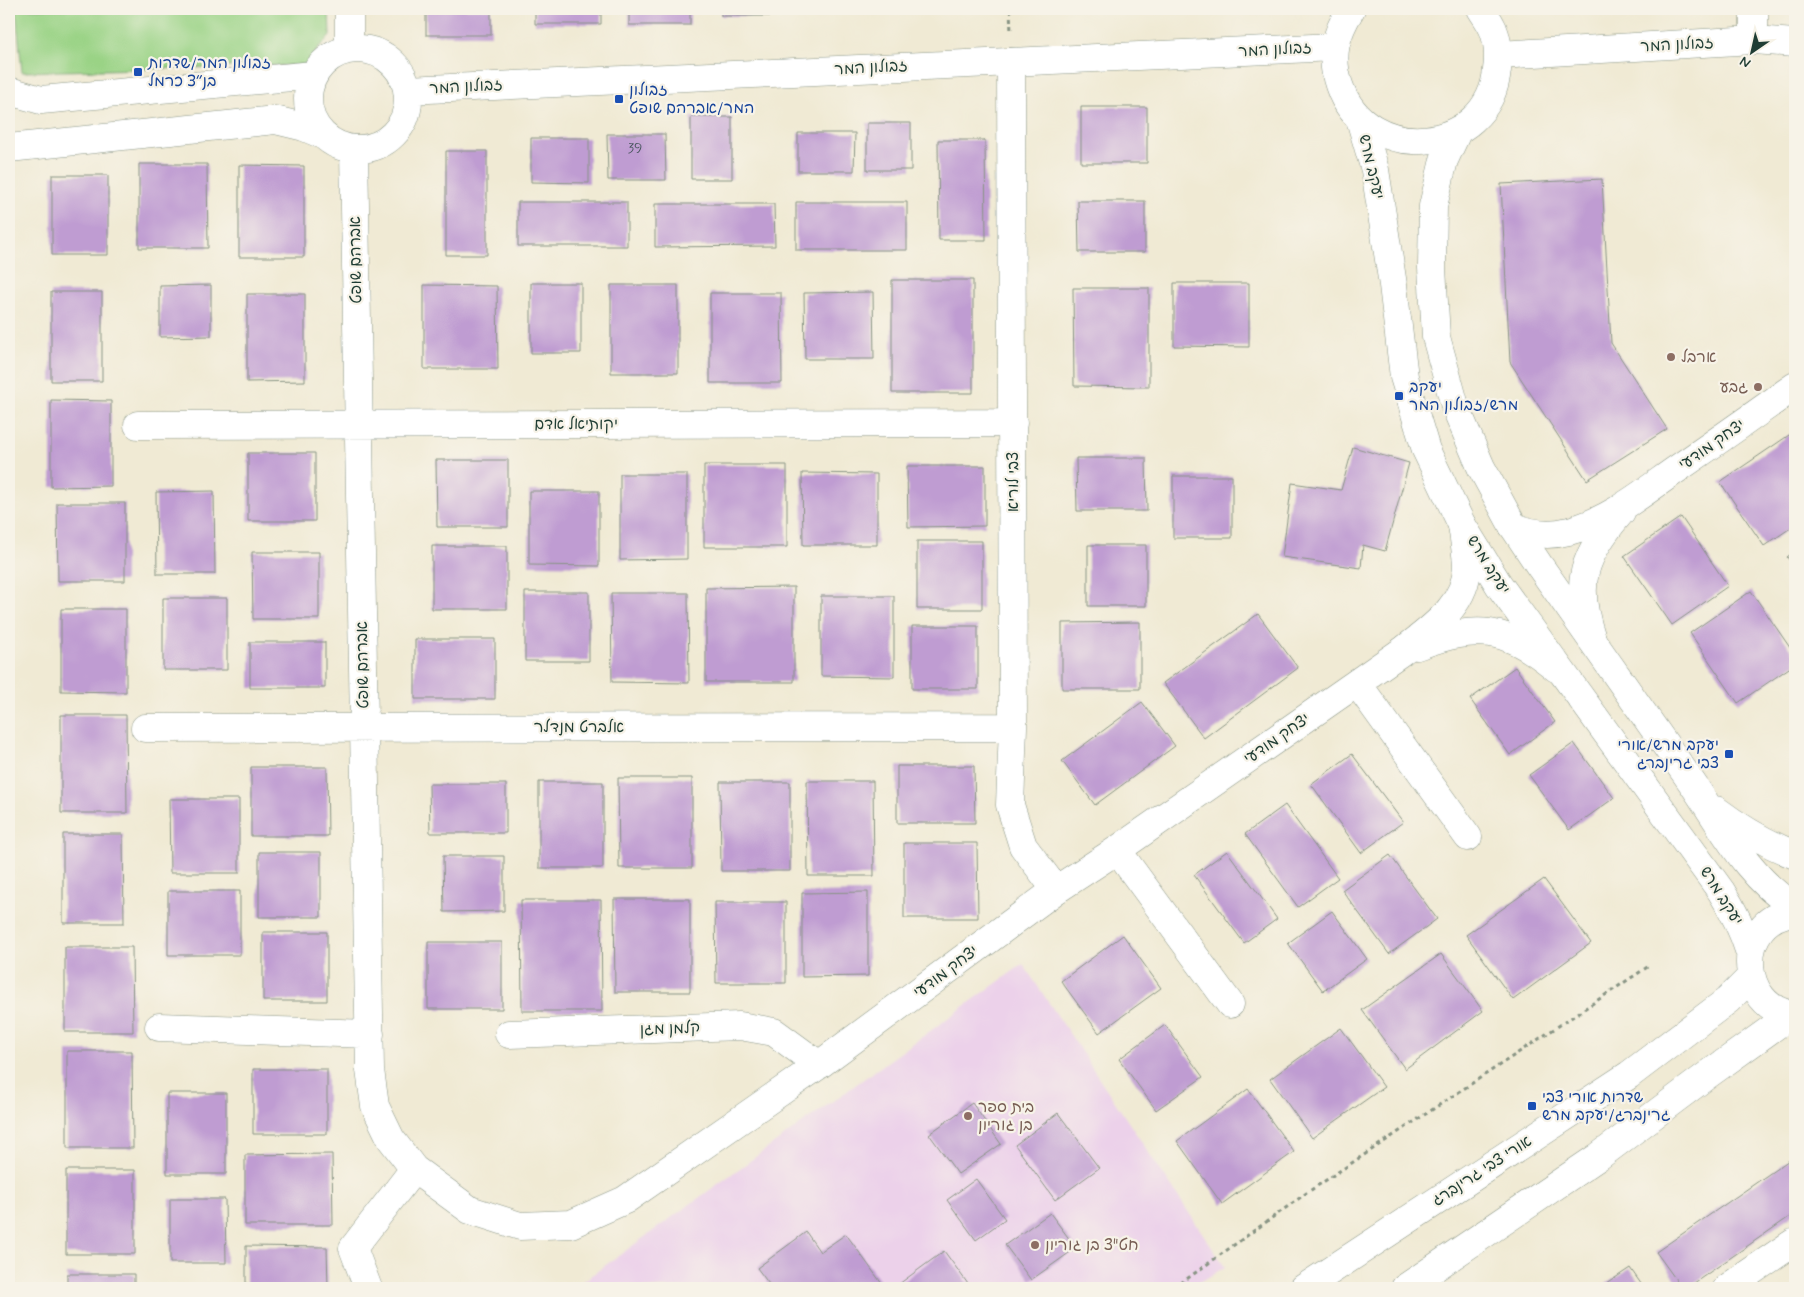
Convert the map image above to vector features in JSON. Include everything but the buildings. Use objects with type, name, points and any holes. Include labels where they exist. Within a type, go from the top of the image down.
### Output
[{"type":"street","points":[[349,9],[349,49]]},
{"type":"street","points":[[1351,9],[1341,25],[1334,47],[1335,73],[1343,98],[1360,119],[1381,134],[1407,141],[1433,140],[1458,130],[1475,117],[1489,98],[1496,77],[1499,55],[1493,30],[1481,9]]},
{"type":"street","points":[[1754,9],[1754,40]]},
{"type":"street","name":"זבולון המר","points":[[1499,55],[1754,40],[1795,43]]},
{"type":"street","name":"זבולון המר","points":[[407,90],[1334,47]]},
{"type":"street","points":[[9,148],[275,120],[304,127],[323,135],[337,145],[354,150],[369,148],[384,143],[396,133],[404,120],[408,105],[407,90],[402,75],[393,63],[380,54],[365,50],[349,49],[335,54],[323,63],[314,75],[308,90],[308,106],[313,122],[323,135]]},
{"type":"street","name":"צבי לוריא","points":[[1011,62],[1013,727],[1010,805],[1023,846],[1056,890]]},
{"type":"street","points":[[9,91],[41,100],[314,75]]},
{"type":"street","name":"יעקב מרש","points":[[1360,119],[1375,170],[1393,285],[1404,377],[1426,450],[1462,525],[1499,584],[1721,892],[1743,931],[1757,990],[1766,1001],[1778,1009],[1793,1014]]},
{"type":"street","points":[[1458,130],[1444,160],[1434,206],[1432,268],[1436,337],[1455,406],[1481,467],[1513,526],[1705,801],[1740,856],[1775,894],[1795,907]]},
{"type":"street","name":"אברהם שופט","points":[[354,150],[370,1070],[375,1106],[391,1139],[414,1169],[470,1210]]},
{"type":"street","name":"יצחק מודעי","points":[[1513,526],[1524,531],[1555,534],[1568,532],[1589,524],[1628,503],[1795,386]]},
{"type":"street","name":"יקותיאל אדם","points":[[138,426],[1013,423]]},
{"type":"street","name":"יצחק מודעי","points":[[1594,642],[1587,623],[1582,600],[1587,562],[1595,544],[1628,503]]},
{"type":"street","name":"יצחק מודעי","points":[[470,1210],[520,1226],[571,1224],[625,1200],[819,1066],[1056,890],[1118,850],[1401,652],[1442,618],[1459,596],[1464,586],[1467,565],[1462,525]]},
{"type":"street","name":"יצחק מודעי","points":[[1401,652],[1444,636],[1485,631],[1505,635],[1523,644],[1542,656],[1562,673]]},
{"type":"street","points":[[1357,683],[1468,838]]},
{"type":"street","name":"אלברט מנדלר","points":[[145,728],[1013,727]]},
{"type":"street","points":[[1705,801],[1730,821],[1757,837],[1795,855]]},
{"type":"street","points":[[1118,850],[1230,1004]]},
{"type":"street","name":"אורי צבי גרינברג","points":[[1304,1288],[1629,1075],[1728,1000],[1751,965],[1755,939],[1763,927],[1775,918],[1795,912]]},
{"type":"street","points":[[1406,1288],[1598,1157],[1793,1014]]},
{"type":"street","name":"קלמן מגן","points":[[509,1034],[740,1026],[774,1032],[819,1066]]},
{"type":"street","points":[[159,1027],[370,1034]]},
{"type":"street","points":[[368,1288],[353,1248],[414,1169]]},
{"type":"street","points":[[1727,1288],[1794,1245]]},
{"type":"path","points":[[1174,1288],[1308,1192],[1649,966]]},
{"type":"shaded area","name":"בית ספר בן גוריון","points":[[1023,964],[1225,1267],[1190,1288],[574,1288]]},
{"type":"green space","points":[[16,9],[329,9],[330,36],[304,65],[22,72]]},
{"type":"place","name":"זבולון המר/שדרות בנ״צ כרמל","points":[[138,72]]},
{"type":"place","name":"זבולון המר/אברהם שופט","points":[[619,99]]},
{"type":"place","name":"ארבל","points":[[1671,357]]},
{"type":"place","name":"גבע","points":[[1758,387]]},
{"type":"place","name":"יעקב מרש/זבולון המר","points":[[1399,396]]},
{"type":"place","name":"יעקב מרש/אורי צבי גרינברג","points":[[1729,754]]},
{"type":"place","name":"שדרות אורי צבי גרינברג/יעקב מרש","points":[[1532,1106]]},
{"type":"place","name":"בית ספר בן גוריון","points":[[968,1116]]},
{"type":"place","name":"חט\"צ בן גוריון","points":[[1035,1245]]}]
